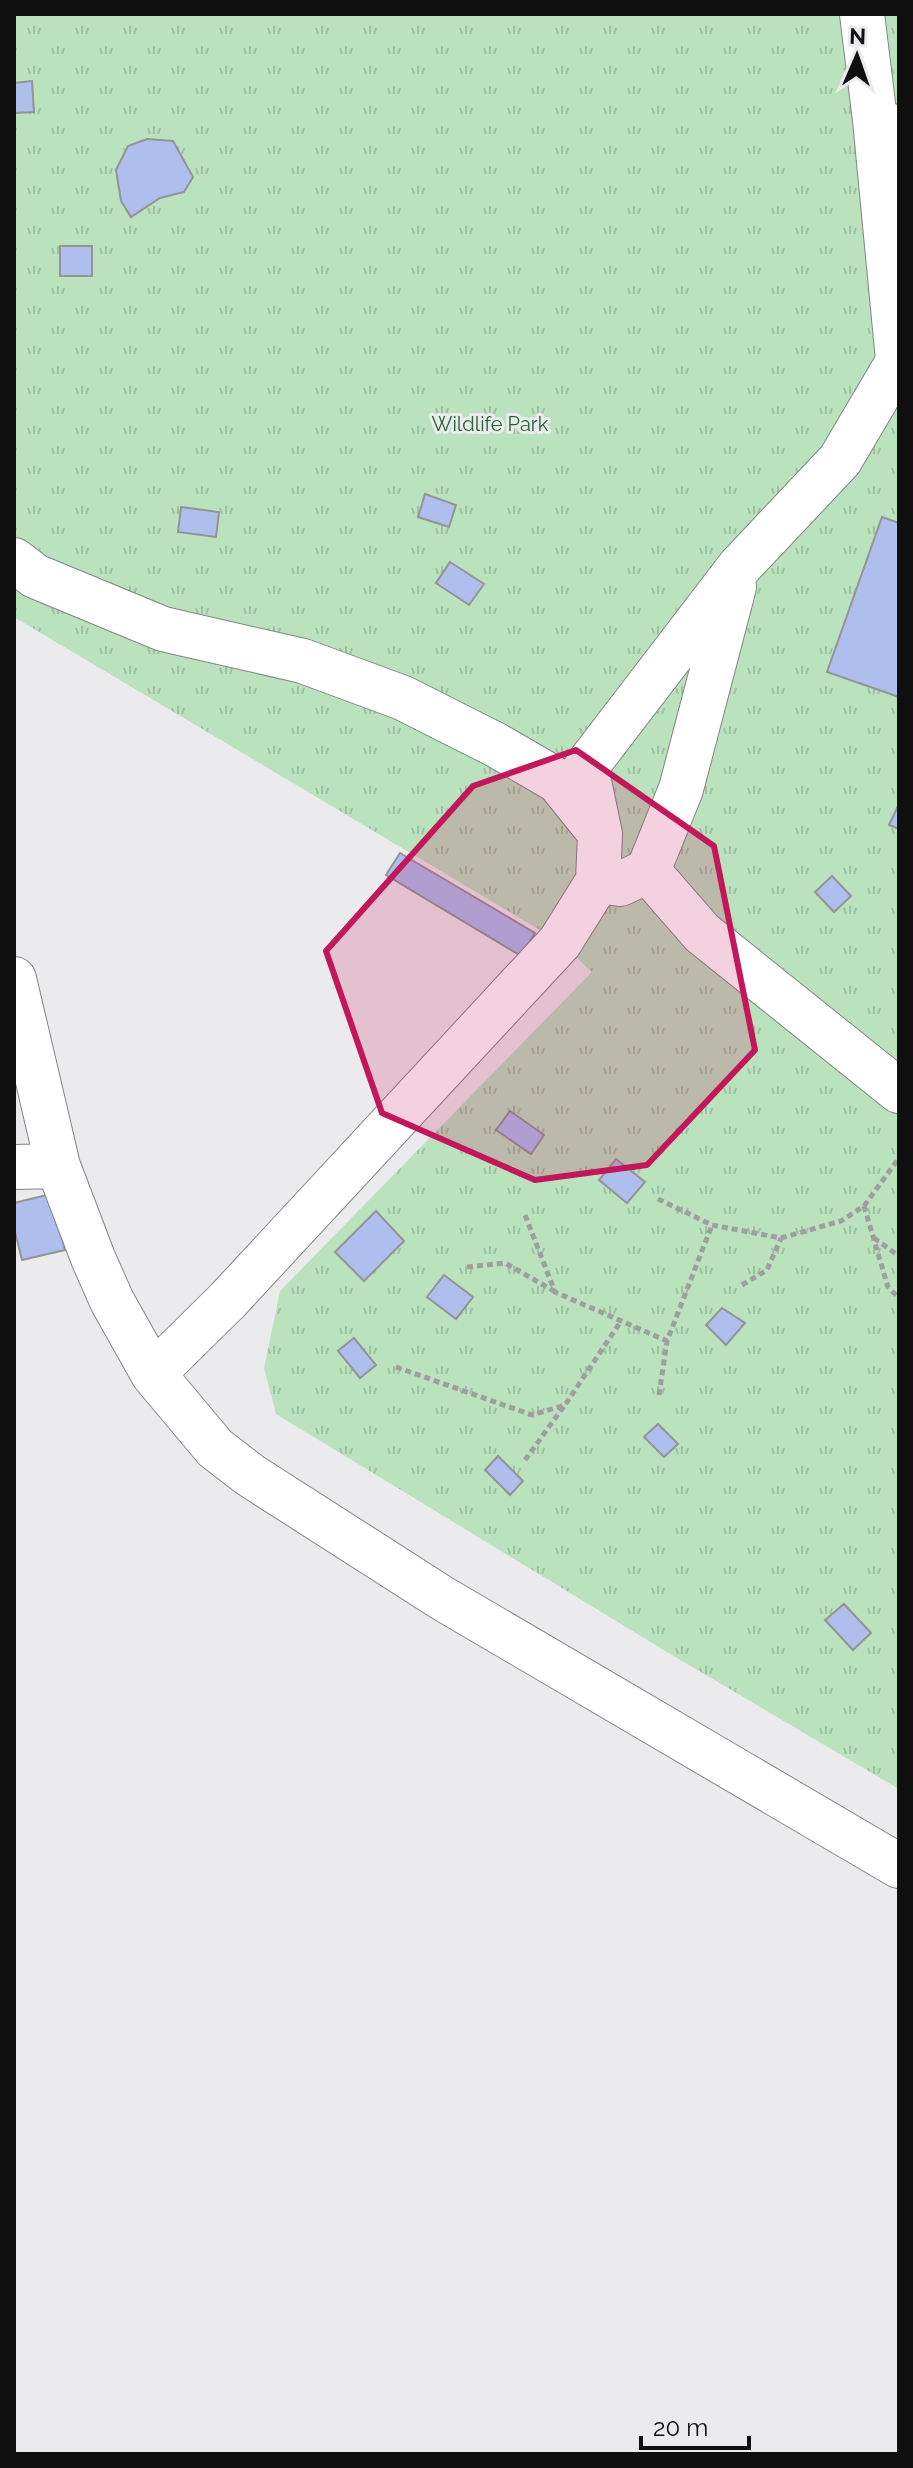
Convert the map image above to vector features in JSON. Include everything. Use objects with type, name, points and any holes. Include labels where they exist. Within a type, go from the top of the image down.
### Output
[{"type":"street","points":[[153,1374],[228,1300],[560,942],[598,881],[600,834],[586,767],[740,566],[840,460],[899,360],[887,125],[862,14]]},
{"type":"street","points":[[14,560],[35,576],[163,629],[303,661],[403,698],[496,745],[558,781],[600,834]]},
{"type":"street","points":[[598,881],[620,884],[648,871],[681,789],[740,566]]},
{"type":"street","points":[[648,871],[702,933],[899,1091]]},
{"type":"street","points":[[14,979],[58,1166],[99,1273],[153,1374],[215,1448],[250,1475],[442,1598],[899,1866]]},
{"type":"street","points":[[14,1167],[58,1166]]},
{"type":"path","points":[[658,1199],[712,1225],[781,1238],[841,1221],[864,1206],[899,1158]]},
{"type":"path","points":[[864,1206],[888,1287],[899,1298]]},
{"type":"path","points":[[525,1215],[555,1292]]},
{"type":"path","points":[[659,1395],[667,1341],[712,1225]]},
{"type":"path","points":[[742,1285],[767,1270],[781,1238]]},
{"type":"path","points":[[873,1238],[899,1256]]},
{"type":"path","points":[[467,1267],[505,1263],[555,1292],[667,1341]]},
{"type":"path","points":[[525,1460],[621,1321]]},
{"type":"path","points":[[396,1367],[532,1415],[565,1405]]},
{"type":"highlighted area","points":[[576,750],[714,846],[755,1050],[647,1165],[535,1180],[382,1113],[326,951],[473,786]]},
{"type":"green space","name":"Wildlife Park","points":[[14,14],[899,14],[899,1789],[276,1414],[264,1368],[280,1291],[592,972],[560,942],[14,617]]},
{"type":"building","points":[[32,81],[34,112],[14,113],[14,83]]},
{"type":"building","points":[[147,139],[173,141],[193,177],[184,192],[160,198],[131,217],[121,201],[116,170],[128,146]]},
{"type":"building","points":[[60,246],[92,246],[92,276],[60,276]]},
{"type":"building","points":[[425,494],[456,505],[449,527],[418,517]]},
{"type":"building","points":[[181,507],[219,512],[216,537],[178,532]]},
{"type":"building","points":[[882,517],[899,523],[899,697],[827,672]]},
{"type":"building","points":[[450,562],[484,584],[469,605],[436,583]]},
{"type":"building","points":[[899,804],[899,829],[889,825]]},
{"type":"building","points":[[400,853],[535,933],[521,956],[386,875]]},
{"type":"building","points":[[832,876],[851,896],[834,912],[815,892]]},
{"type":"building","points":[[510,1111],[544,1135],[531,1154],[496,1130]]},
{"type":"building","points":[[616,1159],[645,1182],[627,1203],[599,1180]]},
{"type":"building","points":[[51,1194],[65,1250],[22,1260],[14,1228],[14,1203]]},
{"type":"building","points":[[376,1211],[404,1241],[364,1281],[335,1252]]},
{"type":"building","points":[[444,1275],[473,1297],[456,1319],[427,1297]]},
{"type":"building","points":[[722,1308],[745,1323],[726,1345],[706,1325]]},
{"type":"building","points":[[354,1338],[376,1365],[360,1378],[338,1351]]},
{"type":"building","points":[[658,1424],[678,1444],[664,1457],[644,1437]]},
{"type":"building","points":[[498,1456],[523,1481],[510,1495],[485,1470]]},
{"type":"building","points":[[844,1604],[871,1633],[853,1650],[825,1620]]}]
